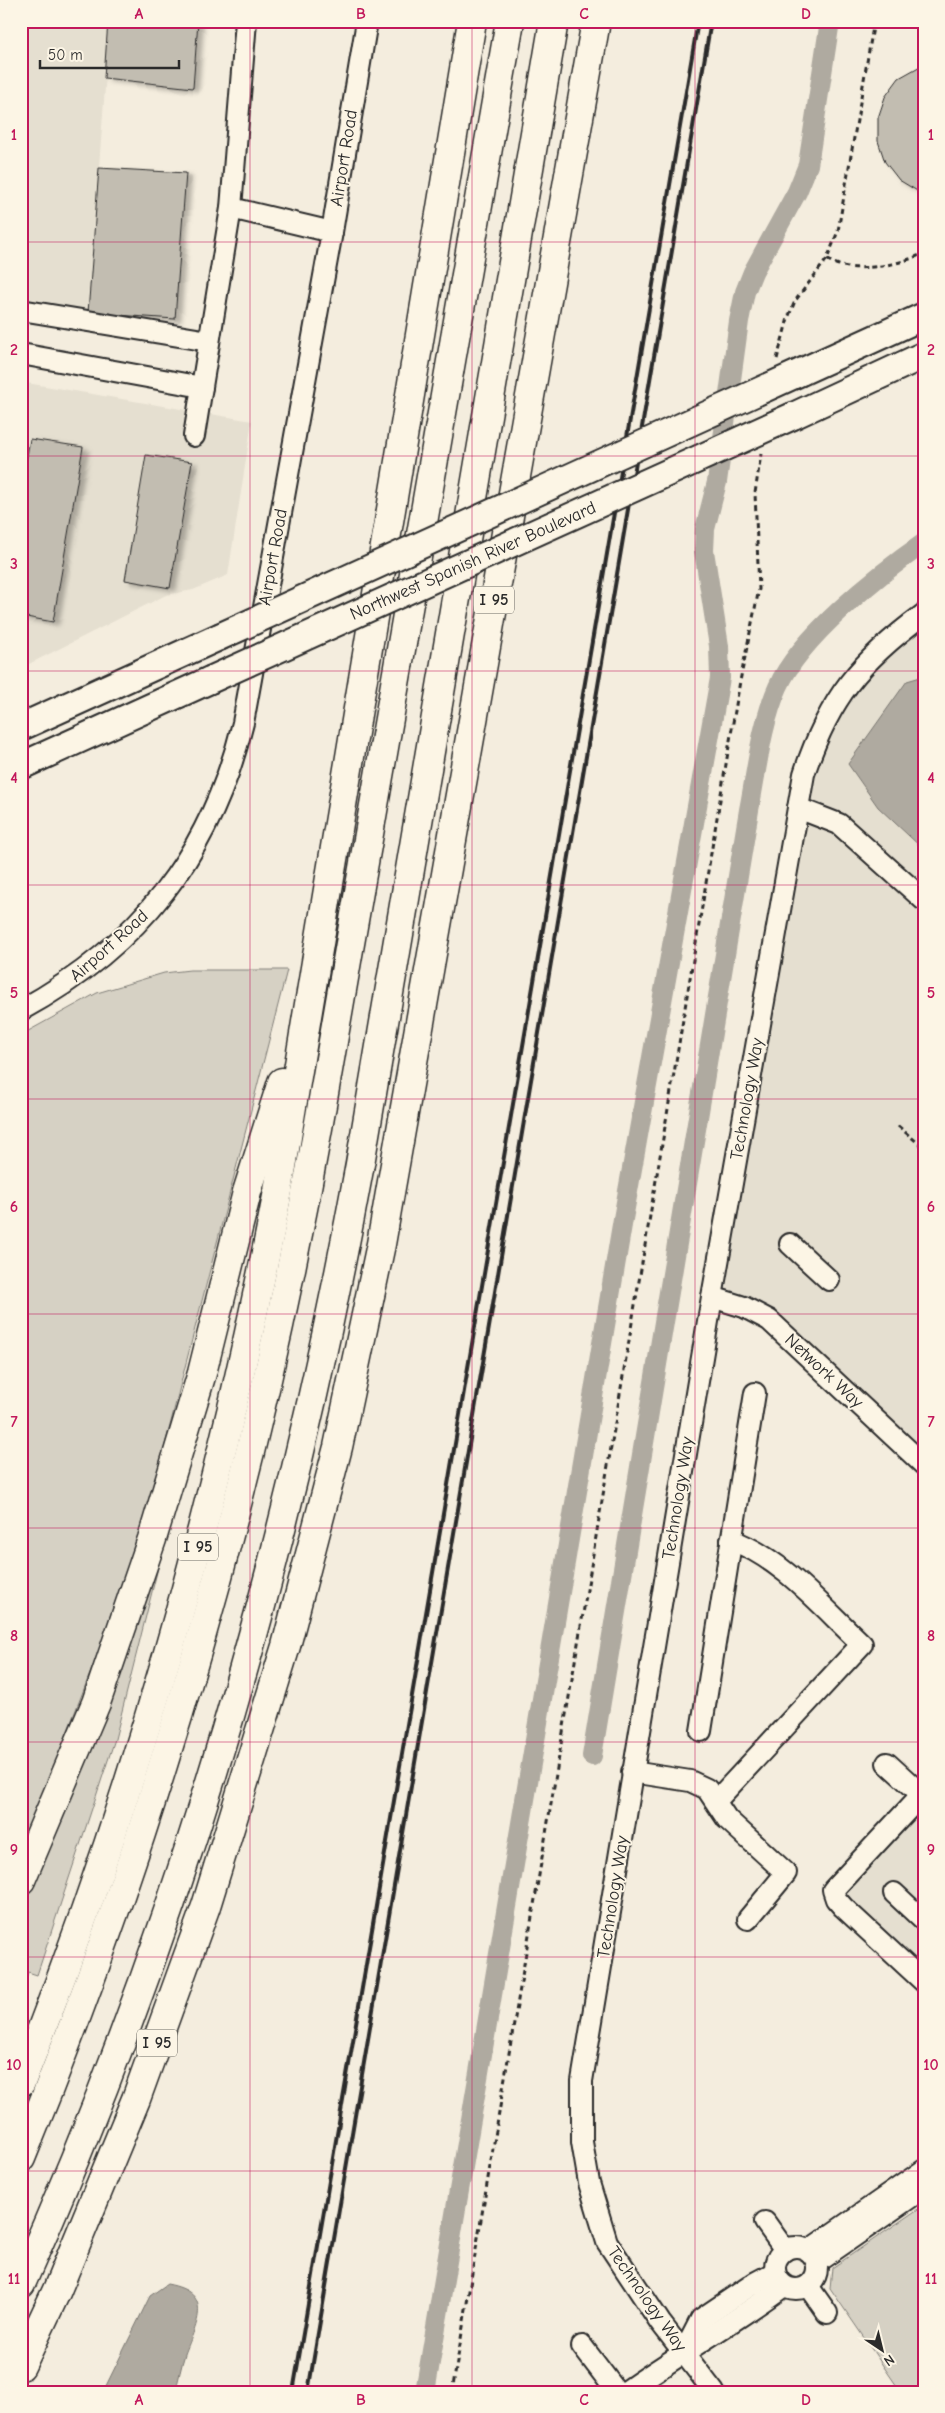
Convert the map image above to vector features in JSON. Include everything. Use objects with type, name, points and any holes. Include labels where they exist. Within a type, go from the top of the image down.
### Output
[{"type":"highway","name":"I 95","points":[[21,2082],[107,1849],[163,1673],[204,1524],[252,1324],[310,994],[472,21]]},
{"type":"highway","points":[[21,2158],[91,1981],[154,1798],[215,1591],[266,1394],[313,1157],[510,21]]},
{"type":"highway","points":[[21,2284],[106,2079],[158,1940],[235,1700],[294,1483],[336,1296],[360,1164],[554,21]]},
{"type":"highway","name":"I 95","points":[[21,2366],[57,2290],[132,2108],[202,1915],[283,1656],[338,1447],[381,1244],[596,21]]},
{"type":"highway","points":[[21,1880],[96,1703],[152,1539],[202,1373],[247,1192],[310,994]]},
{"type":"main road","name":"Northwest Spanish River Boulevard","points":[[21,727],[924,316]]},
{"type":"main road","name":"Northwest Spanish River Boulevard","points":[[21,766],[924,355]]},
{"type":"street","points":[[194,436],[231,208],[246,21]]},
{"type":"street","name":"Airport Road","points":[[21,1010],[66,984],[94,964],[126,935],[177,876],[217,805],[234,763],[243,723],[332,232],[367,21]]},
{"type":"street","points":[[231,208],[332,232]]},
{"type":"street","points":[[21,310],[209,341]]},
{"type":"street","points":[[21,354],[202,387]]},
{"type":"street","name":"Technology Way","points":[[714,2392],[660,2322],[607,2242],[590,2183],[582,2142],[582,2080],[712,1297],[804,774],[812,750],[834,704],[871,656],[924,614]]},
{"type":"street","points":[[798,808],[839,824],[924,900]]},
{"type":"street","points":[[790,1244],[829,1280]]},
{"type":"street","name":"Network Way","points":[[712,1297],[744,1307],[769,1320],[924,1465]]},
{"type":"street","points":[[701,1731],[755,1393]]},
{"type":"street","points":[[716,1801],[862,1644],[773,1561],[755,1549],[731,1540]]},
{"type":"street","points":[[887,1764],[922,1793],[838,1883],[834,1894],[843,1907],[924,1982]]},
{"type":"street","points":[[632,1772],[699,1785],[707,1789],[727,1819],[786,1873],[748,1919]]},
{"type":"street","points":[[894,1893],[924,1921]]},
{"type":"street","points":[[813,2256],[924,2170]]},
{"type":"street","points":[[813,2256],[924,2188]]},
{"type":"street","points":[[765,2222],[785,2250]]},
{"type":"street","points":[[795,2246],[813,2256],[816,2276],[808,2286],[794,2289],[780,2279],[777,2258],[785,2250],[795,2246]]},
{"type":"street","points":[[625,2392],[684,2352],[712,2336],[780,2279]]},
{"type":"street","points":[[808,2286],[827,2313]]},
{"type":"street","points":[[582,2346],[616,2392]]},
{"type":"path","points":[[776,362],[779,345],[795,301],[827,259],[838,230],[874,21]]},
{"type":"path","points":[[827,259],[834,264],[850,268],[900,263],[924,253]]},
{"type":"path","points":[[452,2392],[740,681],[758,589],[755,492],[762,444]]},
{"type":"path","points":[[898,1126],[924,1148]]},
{"type":"shaded area","points":[[21,21],[110,21],[88,313],[21,301]]},
{"type":"shaded area","points":[[21,382],[252,421],[228,575],[193,590],[166,595],[21,668]]},
{"type":"shaded area","points":[[924,614],[924,1465],[782,1332],[712,1297],[824,721]]},
{"type":"shaded area","points":[[924,676],[924,850],[878,807],[848,764],[907,681]]},
{"type":"shaded area","points":[[190,970],[287,970],[138,1550],[21,1851],[21,1035],[97,993],[164,973]]},
{"type":"shaded area","points":[[153,1562],[159,1564],[115,1739],[37,1975],[28,1972],[21,1993],[21,1893]]},
{"type":"shaded area","points":[[924,1792],[924,1982],[835,1887]]},
{"type":"shaded area","points":[[924,2205],[924,2392],[901,2392],[830,2288],[832,2268]]},
{"type":"shaded area","points":[[167,2284],[182,2288],[192,2294],[197,2302],[198,2310],[194,2331],[175,2392],[103,2392],[150,2296]]},
{"type":"building","points":[[108,21],[198,21],[193,88],[104,78]]},
{"type":"building","points":[[924,64],[924,195],[899,180],[885,162],[878,141],[878,118],[885,97],[899,78]]},
{"type":"building","points":[[99,168],[186,173],[175,319],[88,313]]},
{"type":"building","points":[[30,439],[83,447],[53,622],[21,616],[21,491]]},
{"type":"building","points":[[146,455],[192,462],[170,588],[125,580]]},
{"type":"waterway","points":[[425,2392],[623,1219],[720,678],[719,646],[704,551],[705,529],[717,482],[739,321],[745,292],[753,272],[797,192],[808,165],[830,21]]},
{"type":"waterway","points":[[592,1756],[749,810],[767,716],[778,687],[789,668],[822,628],[864,589],[924,543]]},
{"type":"railway","points":[[293,2392],[698,21]]},
{"type":"railway","points":[[308,2392],[711,21]]}]
